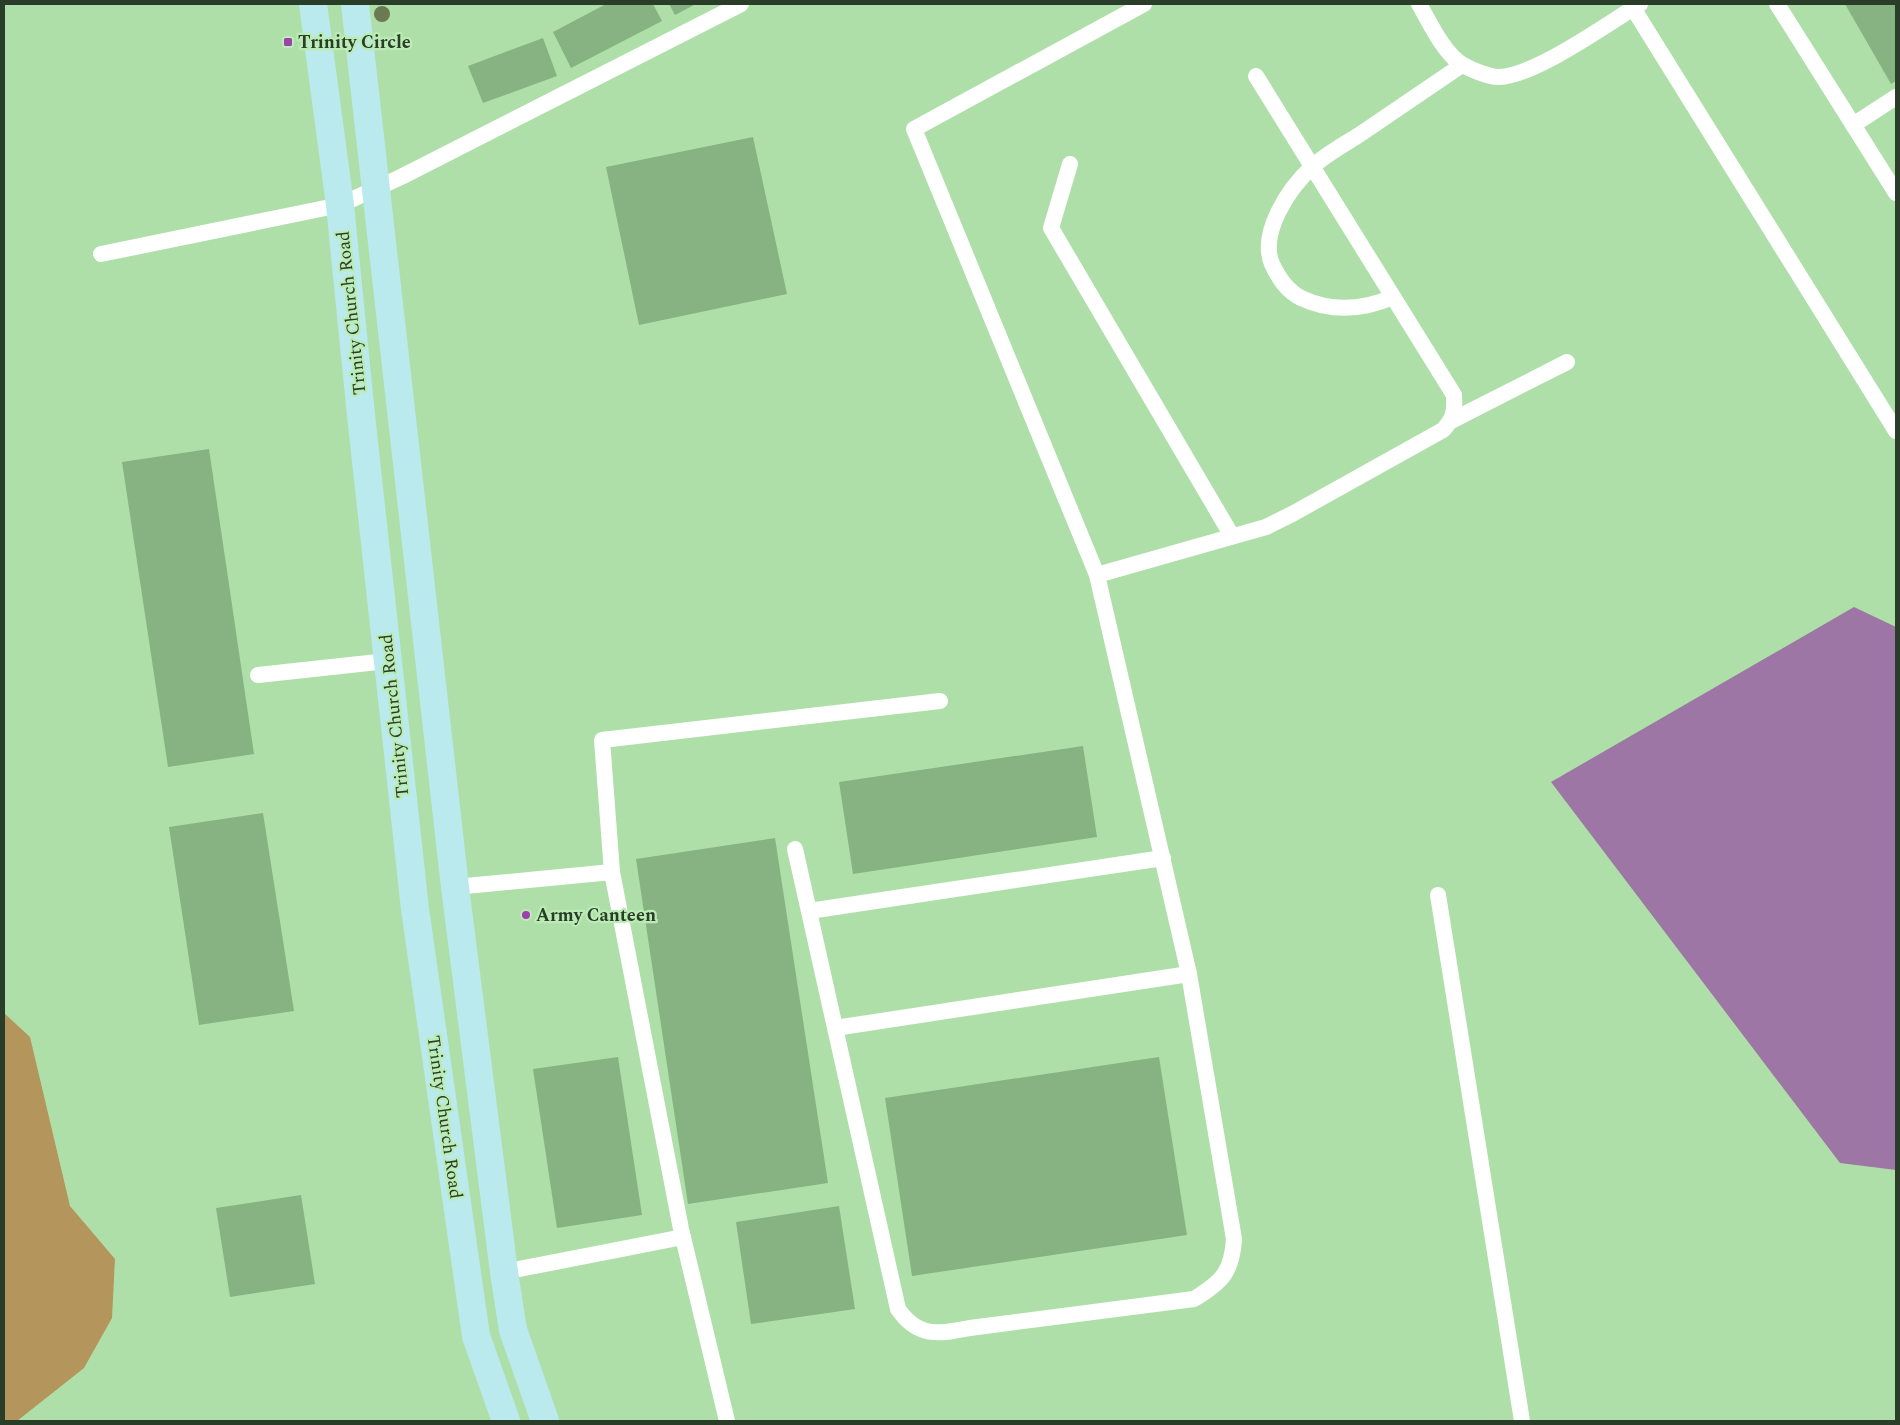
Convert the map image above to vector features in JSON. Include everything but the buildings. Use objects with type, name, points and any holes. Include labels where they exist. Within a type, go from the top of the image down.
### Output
[{"type":"main road","name":"Trinity Church Road","points":[[313,4],[340,205],[387,661],[415,909],[476,1336],[506,1421]]},
{"type":"main road","points":[[355,4],[455,886],[504,1272],[513,1330],[545,1421]]},
{"type":"lane","points":[[101,254],[340,205],[376,189],[741,4]]},
{"type":"lane","points":[[796,849],[898,1308],[905,1320],[921,1330],[941,1333],[1194,1299],[1212,1288],[1229,1268],[1234,1239],[1189,974],[1097,575],[914,129],[1144,4]]},
{"type":"lane","points":[[1419,4],[1441,43],[1462,64],[1498,77],[1531,69],[1636,6],[1896,431]]},
{"type":"lane","points":[[1777,4],[1896,193]]},
{"type":"lane","points":[[1393,297],[1374,305],[1355,308],[1312,303],[1294,295],[1284,284],[1269,257],[1269,240],[1285,199],[1312,167],[1462,64]]},
{"type":"lane","points":[[1256,76],[1454,395],[1455,408],[1451,421]]},
{"type":"lane","points":[[1853,125],[1896,98]]},
{"type":"lane","points":[[1070,164],[1051,228],[1232,536]]},
{"type":"lane","points":[[1097,575],[1266,527],[1443,430],[1451,421],[1568,362]]},
{"type":"lane","points":[[258,675],[387,661]]},
{"type":"lane","points":[[727,1421],[683,1237],[612,872],[602,740],[940,701]]},
{"type":"lane","points":[[809,911],[1162,858]]},
{"type":"lane","points":[[455,886],[612,872]]},
{"type":"lane","points":[[1438,895],[1522,1421]]},
{"type":"lane","points":[[836,1028],[1189,974]]},
{"type":"lane","points":[[504,1272],[683,1237]]},
{"type":"shaded area","points":[[1854,607],[1896,627],[1896,1170],[1840,1163],[1551,782]]},
{"type":"shaded area","points":[[4,1013],[30,1037],[70,1206],[115,1259],[112,1318],[84,1368],[17,1421],[4,1421]]},
{"type":"place","name":"Trinity Circle","points":[[288,42]]},
{"type":"place","name":"Army Canteen","points":[[526,915]]}]
